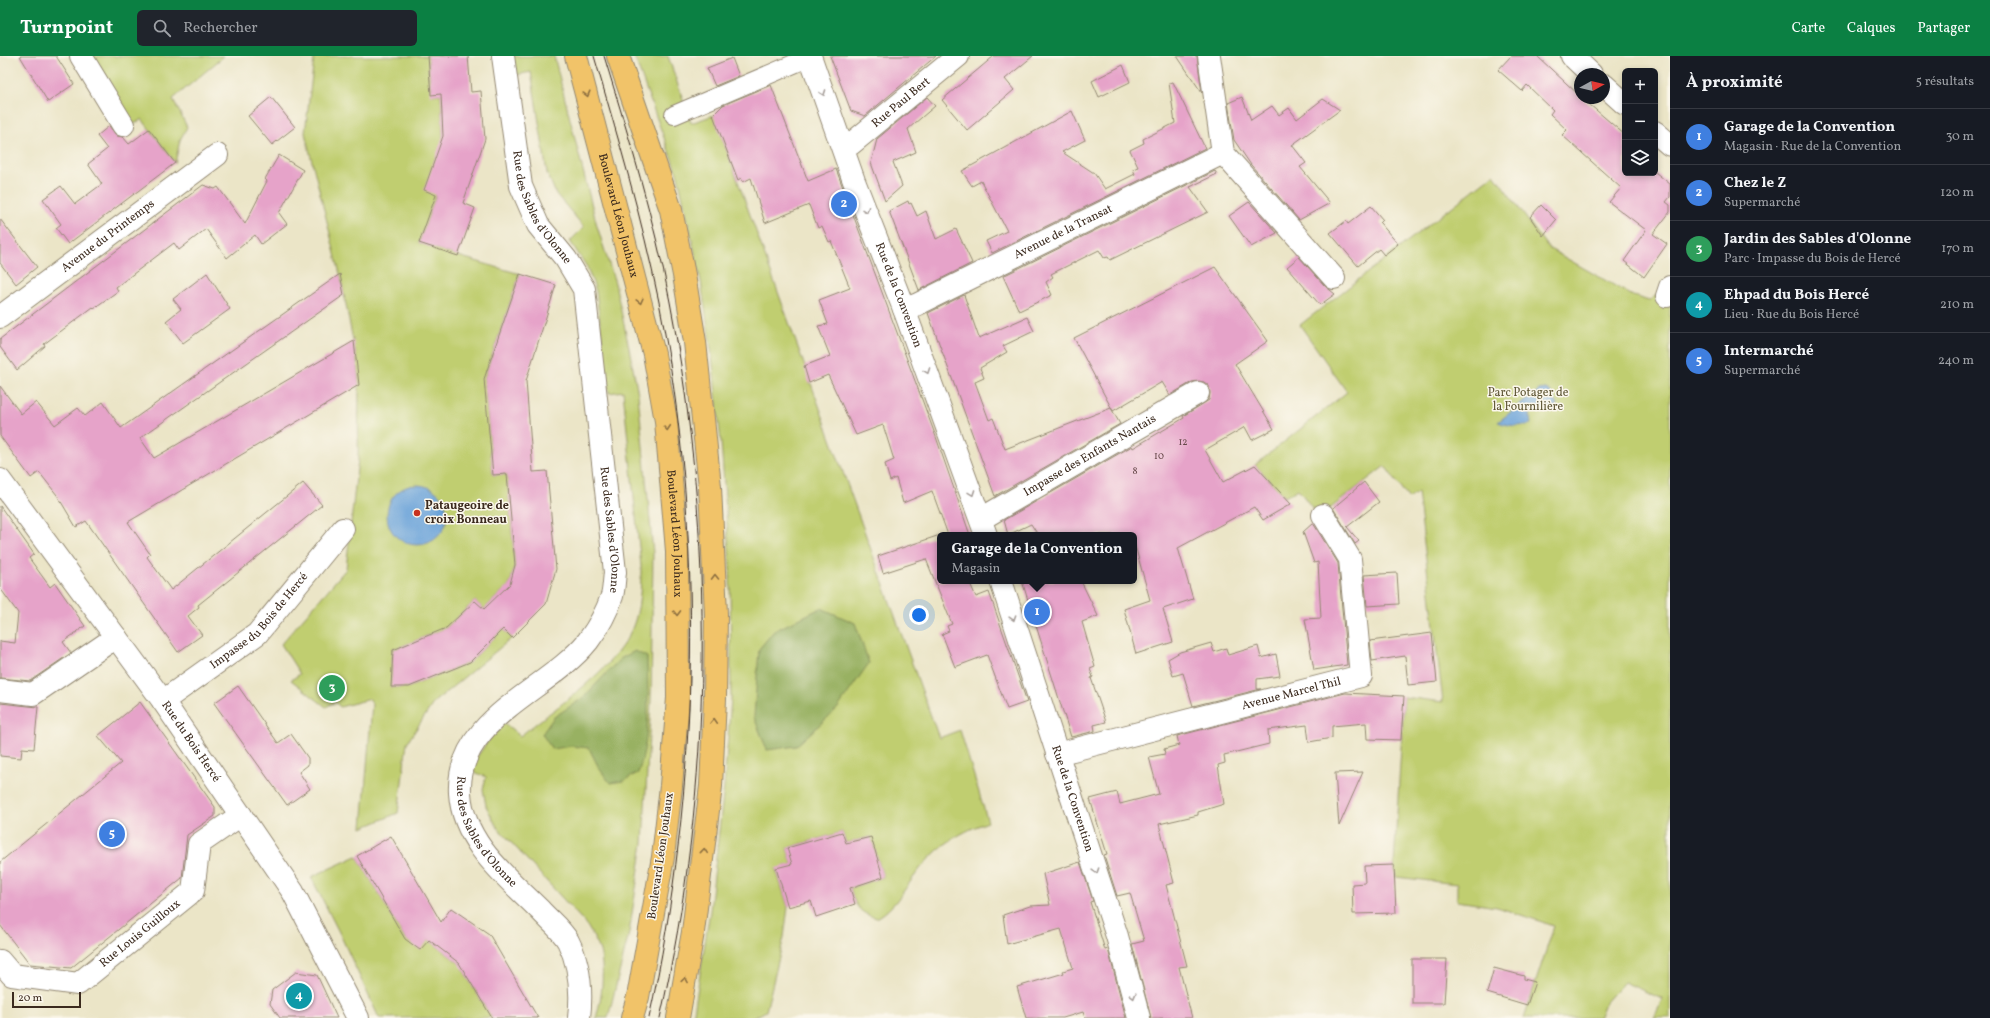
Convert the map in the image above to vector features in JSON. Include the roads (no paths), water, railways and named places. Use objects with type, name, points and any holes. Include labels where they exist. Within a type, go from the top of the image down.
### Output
[{"type":"main road","name":"Boulevard Léon Jouhaux","points":[[576,56],[654,354],[666,421],[677,551],[678,698],[671,786],[664,857],[638,997],[632,1018]]},
{"type":"main road","points":[[618,56],[672,210],[695,342],[704,414],[713,526],[716,614],[715,700],[711,786],[696,910],[678,1018]]},
{"type":"street","points":[[81,56],[123,125]]},
{"type":"street","name":"Rue des Sables d'Olonne","points":[[503,56],[521,186],[538,225],[566,259],[584,289],[615,572],[612,596],[602,618],[588,641],[570,660],[496,718],[479,734],[467,752],[462,771],[460,792],[464,816],[474,838],[490,860],[558,928],[567,941],[575,958],[579,977],[581,998],[579,1018]]},
{"type":"street","points":[[674,115],[810,56]]},
{"type":"street","name":"Rue de la Convention","points":[[810,56],[984,527]]},
{"type":"street","name":"Rue Paul Bert","points":[[843,148],[851,144],[958,56]]},
{"type":"street","points":[[1209,56],[1223,153],[1334,278]]},
{"type":"street","points":[[1572,56],[1585,68]]},
{"type":"street","points":[[1610,90],[1622,101]]},
{"type":"street","points":[[1658,135],[1670,145]]},
{"type":"street","name":"Avenue de la Transat","points":[[904,309],[916,305],[1223,153]]},
{"type":"street","name":"Avenue du Printemps","points":[[0,317],[216,155]]},
{"type":"street","name":"Impasse des Enfants Nantais","points":[[984,527],[1198,393]]},
{"type":"street","name":"Rue du Bois Hercé","points":[[0,480],[163,701],[293,892],[358,1018]]},
{"type":"street","name":"Avenue Marcel Thil","points":[[1057,754],[1362,676],[1350,559],[1323,515]]},
{"type":"street","name":"Impasse du Bois de Hercé","points":[[163,701],[257,634],[343,529]]},
{"type":"street","name":"Rue de la Convention","points":[[1002,584],[1117,936],[1139,1018]]},
{"type":"street","points":[[0,690],[33,694],[116,637]]},
{"type":"street","name":"Rue Louis Guilloux","points":[[0,960],[12,975],[78,984],[193,891],[199,844],[241,815]]},
{"type":"water","points":[[1546,389],[1551,392],[1557,404],[1554,411],[1531,411],[1531,424],[1523,426],[1514,426],[1498,422],[1539,390]]},
{"type":"water","name":"Pataugeoire de croix Bonneau","points":[[411,485],[423,485],[434,490],[442,498],[447,509],[445,527],[434,540],[423,545],[411,545],[400,540],[392,532],[387,521],[387,509],[392,498],[400,490]]},
{"type":"tram line","points":[[594,56],[621,148],[659,302],[674,389],[684,479],[689,569],[690,660],[687,751],[679,842],[666,931],[649,1018]]},
{"type":"tram line","points":[[604,56],[649,209],[670,302],[685,391],[695,480],[701,570],[702,661],[699,751],[691,841],[678,930],[660,1018]]},
{"type":"place","name":"Chez le Z","points":[[844,204]]},
{"type":"place","name":"Pataugeoire de croix Bonneau","points":[[417,513]]},
{"type":"place","name":"Garage de la Convention","points":[[1037,612]]},
{"type":"place","name":"Jardin des Sables d'Olonne","points":[[332,688]]},
{"type":"place","name":"Intermarché","points":[[112,834]]},
{"type":"place","name":"Ehpad du Bois Hercé","points":[[299,996]]},
{"type":"park label","name":"Parc Potager de la Fournilière","points":[[1528,400]]}]
